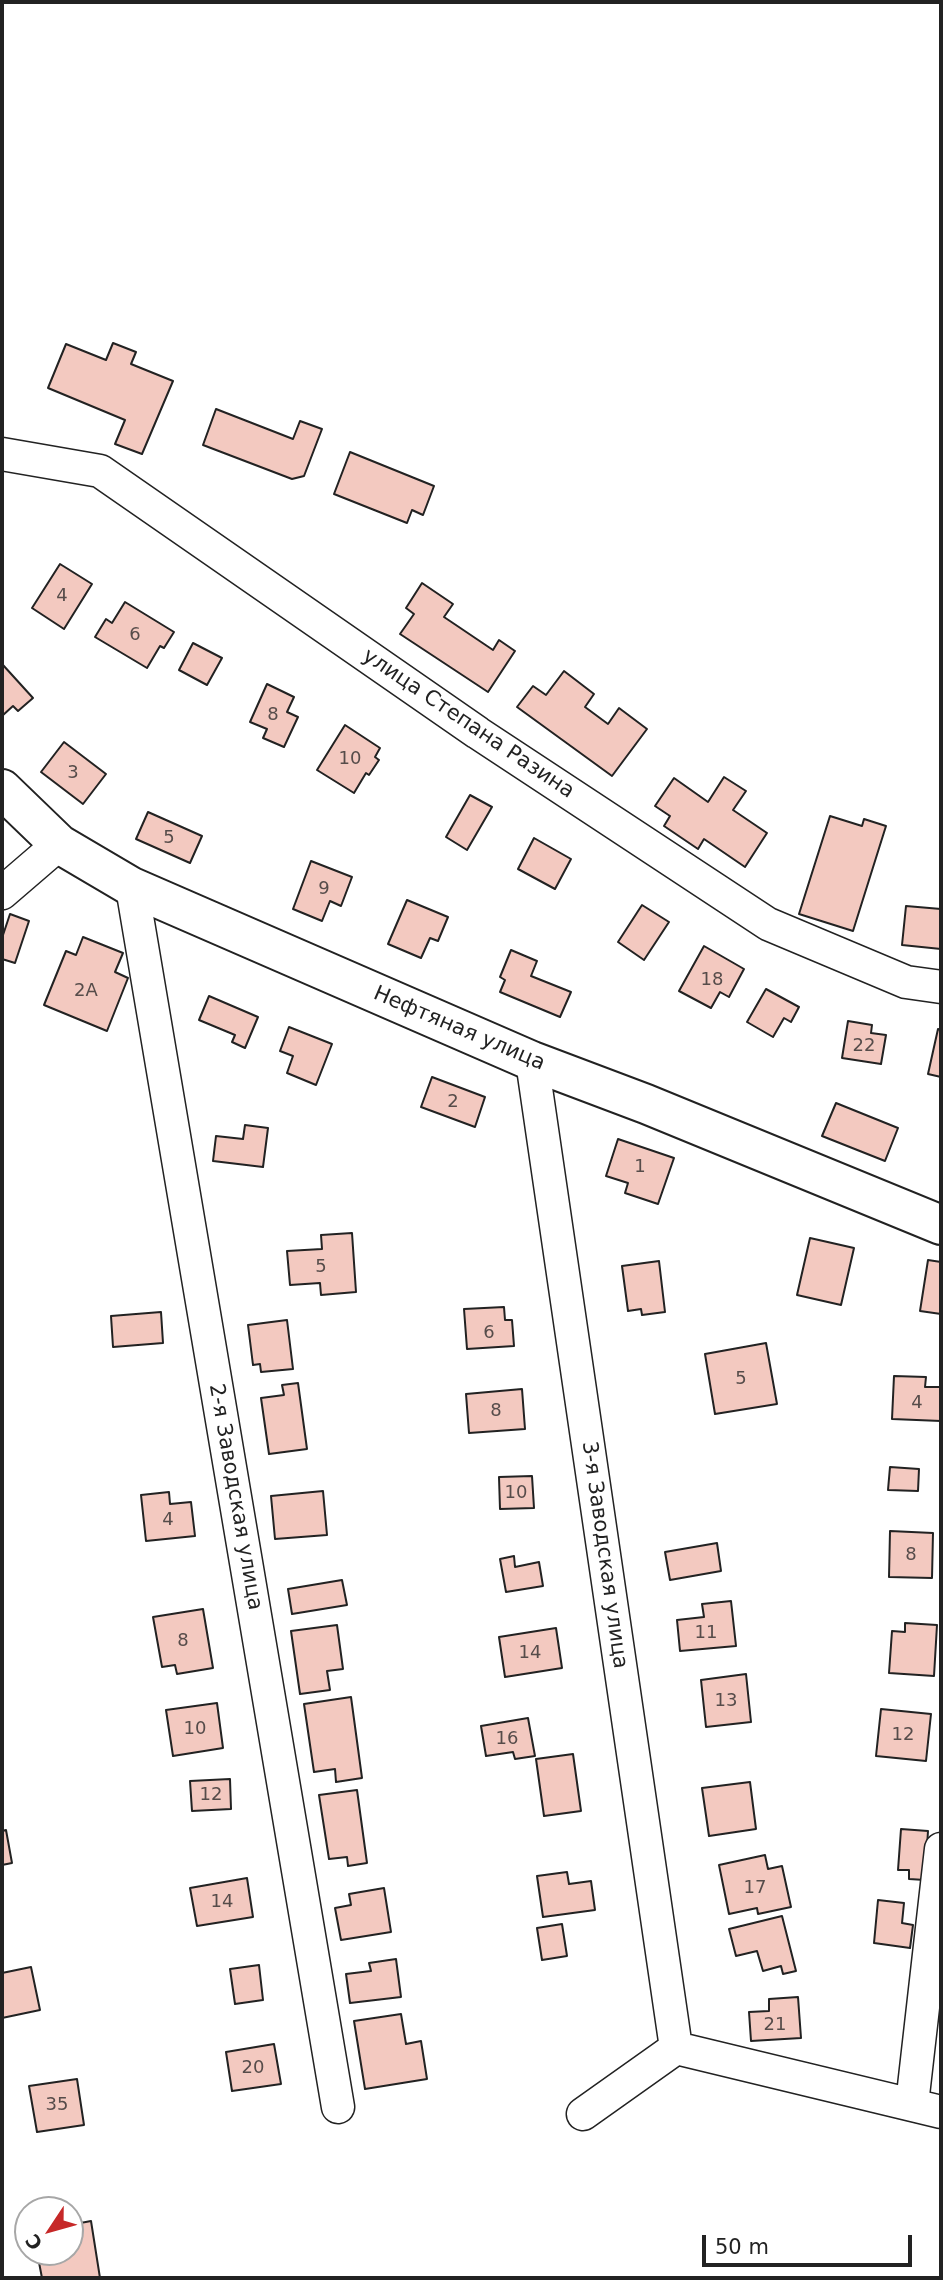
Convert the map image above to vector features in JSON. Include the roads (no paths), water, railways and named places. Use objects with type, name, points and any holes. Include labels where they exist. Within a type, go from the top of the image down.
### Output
[{"type":"main road","name":"Нефтяная улица","points":[[2,789],[59,844],[132,887],[532,1061],[646,1104],[941,1225]]},
{"type":"street","name":"улица Степана Разина","points":[[2,454],[100,471],[478,733],[768,924],[906,982],[941,987]]},
{"type":"street","points":[[2,893],[59,844]]},
{"type":"street","name":"2-я Заводская улица","points":[[132,887],[338,2107]]},
{"type":"street","name":"3-я Заводская улица","points":[[532,1061],[676,2048]]},
{"type":"street","points":[[583,2115],[676,2048],[927,2108],[941,1849]]}]
